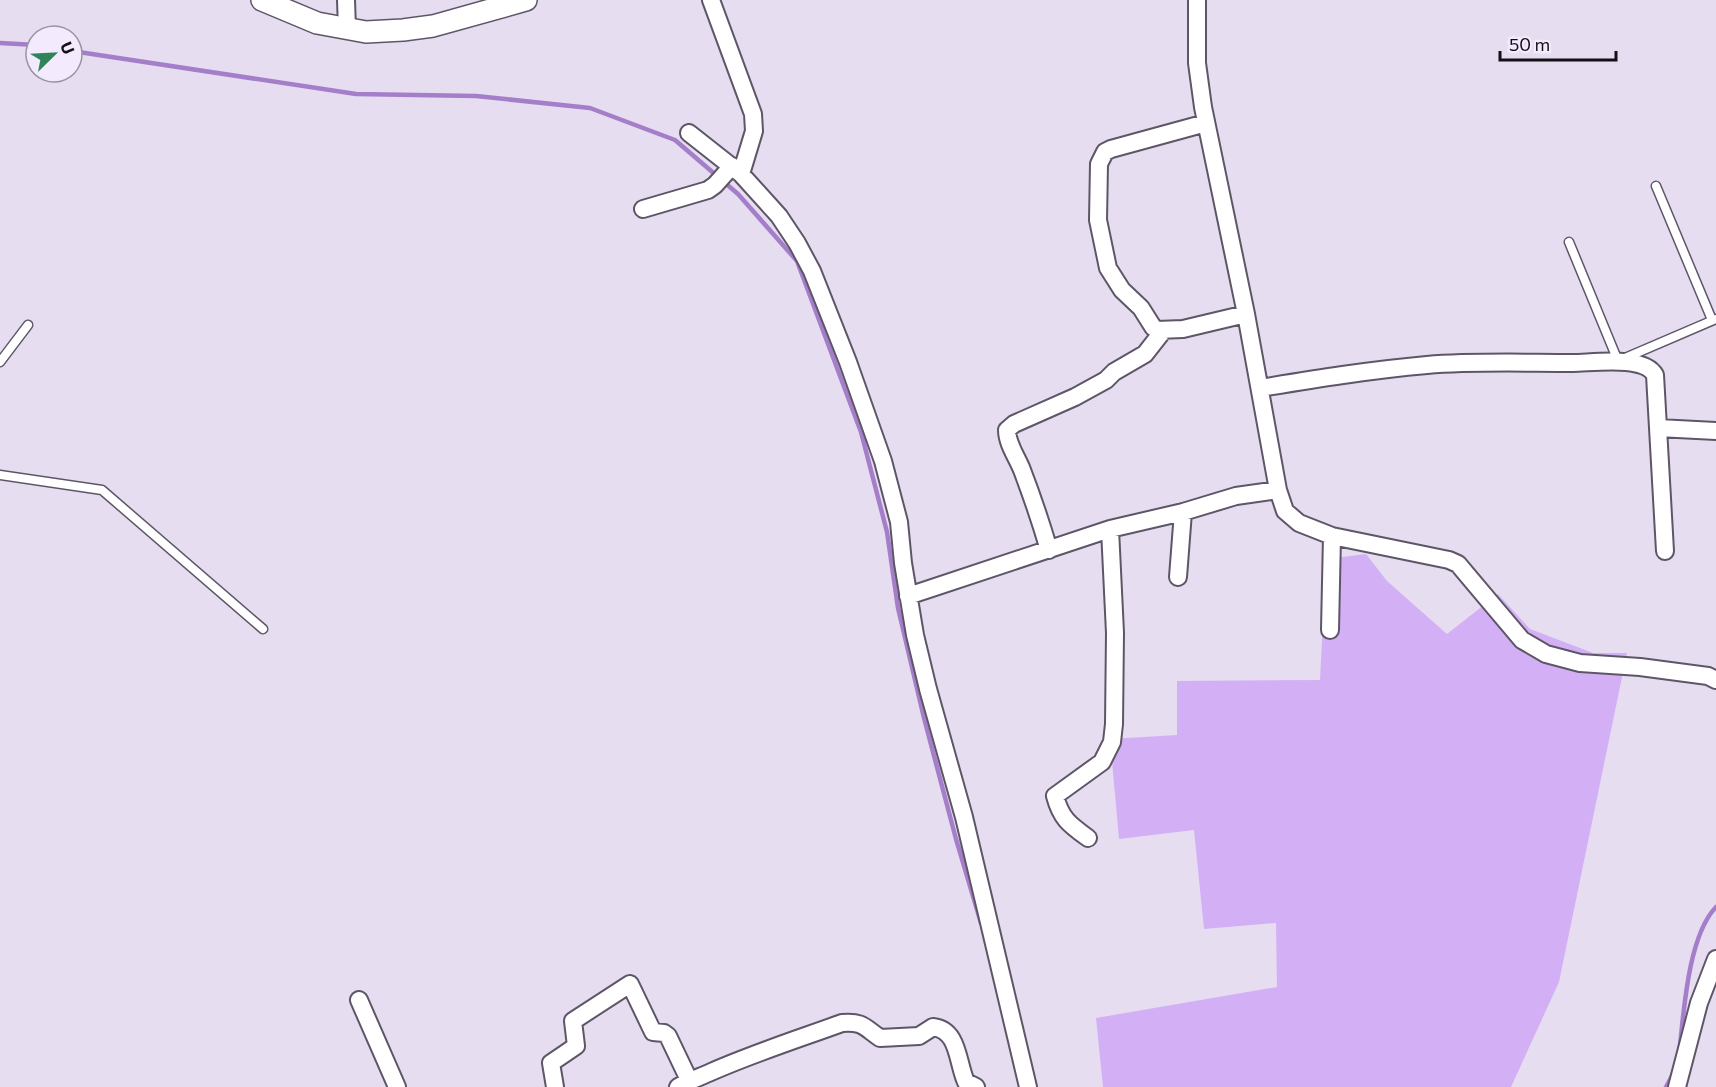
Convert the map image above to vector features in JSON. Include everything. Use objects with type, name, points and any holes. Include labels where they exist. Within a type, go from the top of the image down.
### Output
[{"type":"street","points":[[262,0],[317,23],[366,32],[433,26],[526,0]]},
{"type":"street","points":[[346,0],[347,29]]},
{"type":"street","points":[[642,209],[708,190],[734,170],[754,131],[753,114],[711,0]]},
{"type":"street","points":[[1197,0],[1197,63],[1206,123],[1246,314],[1278,490],[1285,511],[1299,523],[1332,536],[1405,550],[1458,564],[1522,640],[1546,654],[1580,663],[1640,667],[1708,676],[1716,680]]},
{"type":"street","points":[[1206,123],[1105,152],[1099,164],[1098,220],[1108,268],[1122,291],[1141,309],[1157,330],[1183,329],[1246,314]]},
{"type":"street","points":[[689,133],[734,170],[779,216],[812,271],[848,362],[883,461],[899,522],[915,635],[964,817],[1028,1087]]},
{"type":"street","points":[[1049,550],[1032,497],[1006,430],[1106,380],[1114,372],[1145,354],[1163,331]]},
{"type":"street","points":[[1260,388],[1340,374],[1428,365],[1618,361],[1645,366],[1653,372],[1665,551]]},
{"type":"street","points":[[1658,428],[1716,430]]},
{"type":"street","points":[[908,596],[1110,530],[1236,496],[1278,490]]},
{"type":"street","points":[[1178,577],[1183,512]]},
{"type":"street","points":[[1088,838],[1065,819],[1055,796],[1102,762],[1112,742],[1115,633],[1110,530]]},
{"type":"street","points":[[1330,630],[1332,536]]},
{"type":"street","points":[[1677,1087],[1699,1003],[1716,959]]},
{"type":"street","points":[[555,1087],[551,1064],[576,1046],[573,1022],[630,984],[653,1032],[667,1034],[683,1084],[745,1058],[848,1022],[866,1026],[880,1038],[919,1036],[933,1027],[945,1030],[952,1039],[966,1083],[976,1087]]},
{"type":"street","points":[[359,1000],[397,1087]]},
{"type":"lane","points":[[1569,242],[1618,361],[1714,319],[1656,186]]},
{"type":"lane","points":[[0,362],[28,326]]},
{"type":"lane","points":[[0,475],[102,490],[263,629]]},
{"type":"shaded area","points":[[1366,554],[1387,581],[1447,634],[1498,594],[1530,629],[1593,653],[1627,653],[1559,982],[1511,1087],[1103,1087],[1096,1018],[1277,987],[1276,923],[1204,929],[1194,830],[1119,839],[1110,739],[1177,735],[1177,681],[1320,680],[1326,559]]},
{"type":"waterway","points":[[0,43],[24,44]]},
{"type":"waterway","points":[[84,53],[356,94],[476,96],[590,108],[675,140],[738,194],[797,261],[861,432],[887,532],[898,608],[924,718],[981,923]]},
{"type":"waterway","points":[[1680,1046],[1689,972],[1700,935],[1707,919],[1716,907]]},
{"type":"waterway","points":[[1666,1087],[1673,1074]]}]
